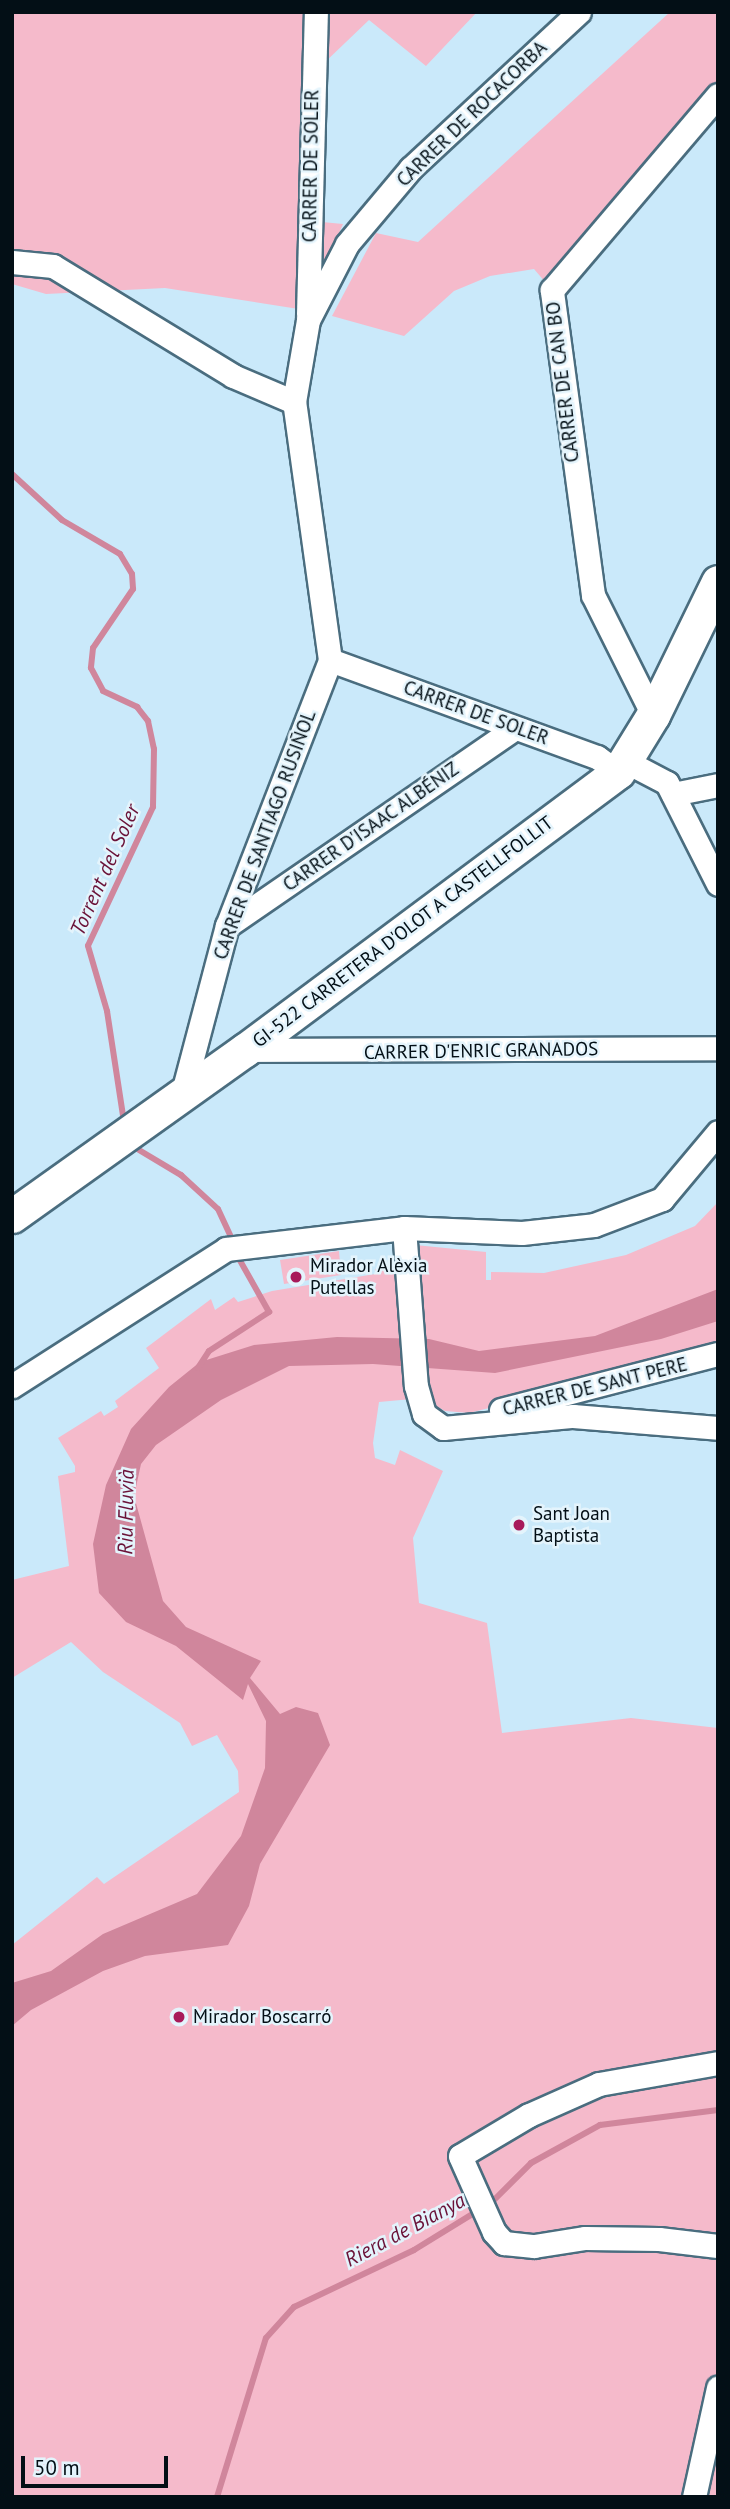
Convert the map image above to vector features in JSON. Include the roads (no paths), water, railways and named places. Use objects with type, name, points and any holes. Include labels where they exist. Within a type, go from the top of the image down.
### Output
[{"type":"street","name":"CARRER DE SOLER","points":[[307,320],[316,12]]},
{"type":"street","name":"CARRER DE ROCACORBA","points":[[330,660],[294,402],[307,320],[346,244],[411,168],[579,12]]},
{"type":"street","name":"CARRER DE CAN BO","points":[[653,715],[593,595],[552,290],[718,95]]},
{"type":"street","points":[[12,262],[53,266],[233,376],[294,402]]},
{"type":"street","name":"GI-522 CARRETERA D'OLOT A CASTELLFOLLIT","points":[[12,1216],[245,1050],[623,767],[653,715],[718,582]]},
{"type":"street","name":"CARRER DE SOLER","points":[[330,660],[667,783],[673,794]]},
{"type":"street","name":"CARRER DE SANTIAGO RUSIÑOL","points":[[183,1092],[227,926],[330,660]]},
{"type":"street","name":"CARRER D'ISAAC ALBÉNIZ","points":[[227,926],[515,728]]},
{"type":"street","points":[[718,785],[673,794],[718,884]]},
{"type":"street","name":"CARRER D'ENRIC GRANADOS","points":[[245,1050],[718,1048]]},
{"type":"street","points":[[12,1386],[226,1249],[405,1234],[522,1233],[594,1224],[662,1199],[718,1132]]},
{"type":"street","name":"CARRER DE SANT PERE","points":[[405,1234],[416,1386],[424,1413],[443,1428],[471,1424],[510,1407],[718,1354]]},
{"type":"street","points":[[471,1424],[573,1416],[718,1428]]},
{"type":"street","points":[[718,2063],[599,2084],[529,2115],[460,2156],[461,2168],[494,2232],[504,2243],[534,2246],[585,2238],[696,2241],[718,2246]]},
{"type":"street","points":[[694,2497],[718,2388]]},
{"type":"water","name":"Riu Fluvià","points":[[718,1289],[718,1321],[661,1339],[495,1373],[373,1364],[289,1366],[221,1400],[156,1445],[141,1464],[134,1496],[163,1601],[186,1627],[261,1661],[250,1678],[280,1714],[296,1707],[318,1713],[330,1745],[260,1864],[249,1906],[228,1945],[145,1956],[103,1971],[31,2010],[12,2026],[12,1983],[51,1971],[103,1934],[197,1894],[241,1836],[265,1768],[266,1721],[248,1684],[243,1700],[176,1646],[126,1622],[99,1593],[93,1544],[106,1485],[131,1429],[169,1387],[200,1362],[254,1345],[337,1337],[429,1339],[479,1351],[595,1336]]},
{"type":"waterway","name":"Torrent del Soler","points":[[12,474],[62,520],[120,554],[132,574],[133,589],[93,648],[91,668],[103,691],[137,707],[148,721],[154,749],[153,807],[88,946],[107,1011],[124,1122]]},
{"type":"waterway","name":"Torrent del Soler","points":[[139,1150],[181,1175],[218,1209],[232,1239]]},
{"type":"waterway","name":"Torrent del Soler","points":[[198,1368],[209,1351],[269,1312],[238,1257]]},
{"type":"waterway","name":"Riera de Bianya","points":[[489,2205],[531,2163],[600,2125],[718,2110]]},
{"type":"waterway","name":"Riera de Bianya","points":[[217,2497],[266,2338],[294,2307],[414,2250],[479,2210]]},
{"type":"place","name":"Mirador Alèxia Putellas","points":[[296,1277]]},
{"type":"place","name":"Sant Joan Baptista","points":[[519,1525]]},
{"type":"place","name":"Mirador Boscarró","points":[[179,2017]]}]
